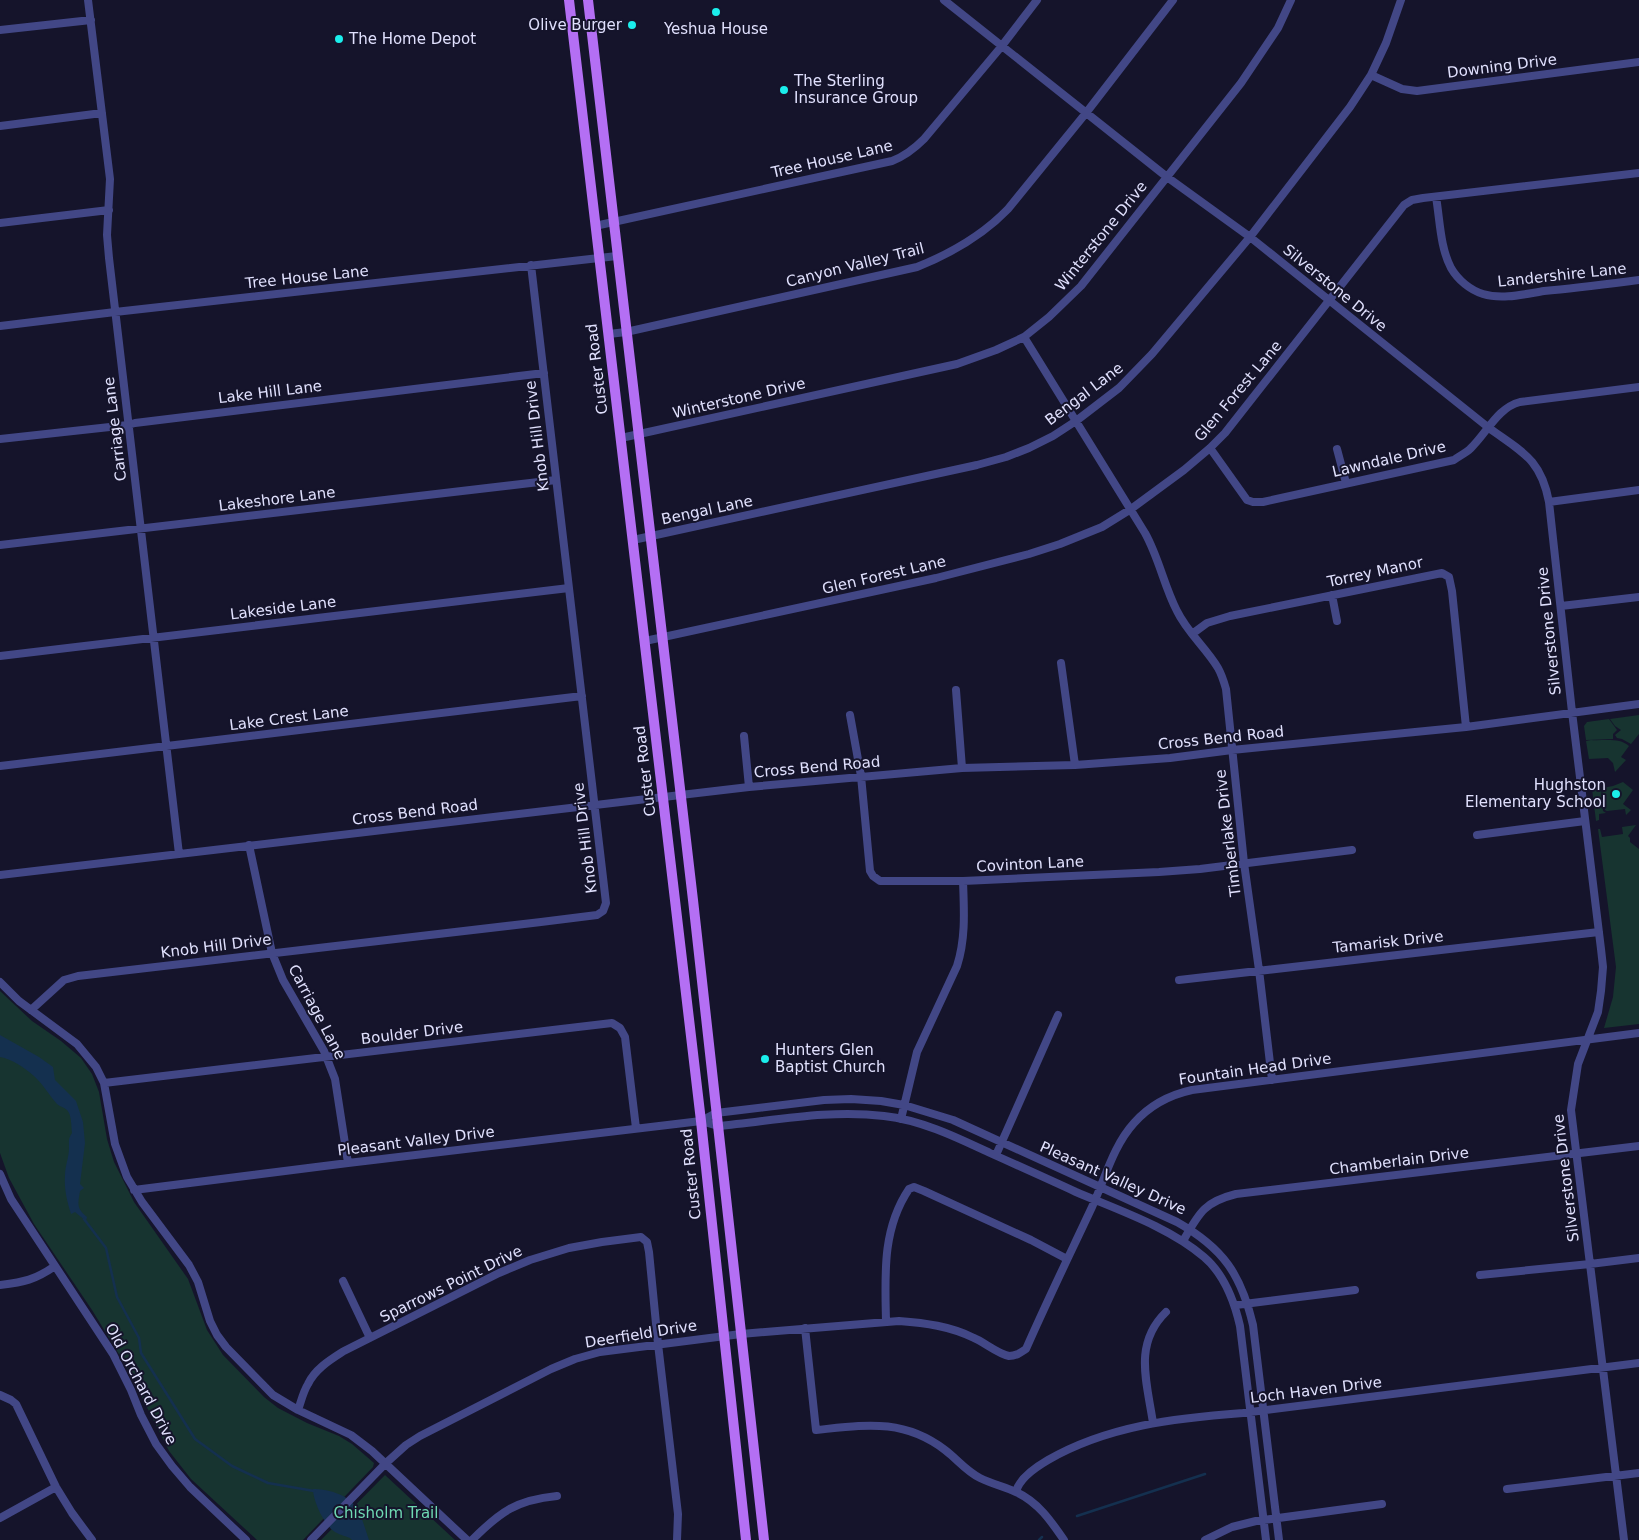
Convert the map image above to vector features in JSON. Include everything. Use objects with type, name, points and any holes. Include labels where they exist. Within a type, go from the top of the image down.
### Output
[{"type":"main road","name":"Custer Road","points":[[569,0],[664,798],[746,1540]]},
{"type":"main road","points":[[588,0],[681,795],[764,1540]]},
{"type":"street","name":"Carriage Lane","points":[[88,0],[110,180],[107,235],[115,312],[179,854]]},
{"type":"street","name":"Silverstone Drive","points":[[944,0],[1167,177],[1250,237],[1329,302],[1523,453],[1541,473],[1546,485],[1549,502],[1602,967],[1598,1012],[1578,1064],[1572,1110],[1624,1540]]},
{"type":"street","name":"Tree House Lane","points":[[595,226],[613,224],[892,161],[901,157],[915,148],[924,139],[1001,47],[1037,0]]},
{"type":"street","name":"Canyon Valley Trail","points":[[608,334],[626,332],[917,267],[949,254],[974,239],[1008,209],[1086,113],[1173,0]]},
{"type":"street","name":"Winterstone Drive","points":[[621,438],[956,364],[996,350],[1024,337],[1055,312],[1081,286],[1241,83],[1266,48],[1292,0]]},
{"type":"street","name":"Bengal Lane","points":[[633,540],[977,465],[1029,448],[1053,436],[1076,421],[1119,388],[1135,373],[1250,237],[1330,134],[1371,75],[1386,42],[1401,0]]},
{"type":"street","points":[[0,30],[91,20]]},
{"type":"street","name":"Downing Drive","points":[[1371,75],[1402,89],[1417,91],[1639,62]]},
{"type":"street","points":[[0,126],[102,113]]},
{"type":"street","name":"Glen Forest Lane","points":[[645,640],[662,638],[936,578],[1029,554],[1102,527],[1153,494],[1210,448],[1233,423],[1329,302],[1394,215],[1404,205],[1412,200],[1639,173]]},
{"type":"street","name":"Landershire Lane","points":[[1436,197],[1446,257],[1458,277],[1471,288],[1483,294],[1506,296],[1639,280]]},
{"type":"street","points":[[0,223],[109,210]]},
{"type":"street","name":"Tree House Lane","points":[[0,326],[617,256]]},
{"type":"street","name":"Knob Hill Drive","points":[[31,1010],[64,980],[78,976],[597,914],[603,911],[606,903],[595,804],[531,265]]},
{"type":"street","name":"Timberlake Drive","points":[[1024,337],[1153,546],[1176,610],[1217,666],[1222,676],[1226,689],[1244,863],[1272,1080]]},
{"type":"street","name":"Lake Hill Lane","points":[[0,439],[128,425],[544,373]]},
{"type":"street","name":"Lawndale Drive","points":[[1210,448],[1243,496],[1252,502],[1263,502],[1454,460],[1469,451],[1499,415],[1511,404],[1639,387]]},
{"type":"street","points":[[1337,449],[1346,483]]},
{"type":"street","name":"Lakeshore Lane","points":[[0,545],[556,480]]},
{"type":"street","points":[[1549,502],[1639,490]]},
{"type":"street","name":"Torrey Manor","points":[[1192,634],[1207,623],[1230,616],[1442,573],[1449,577],[1452,591],[1466,727]]},
{"type":"street","name":"Lakeside Lane","points":[[0,656],[569,588]]},
{"type":"street","points":[[1332,595],[1337,621]]},
{"type":"street","points":[[1560,606],[1639,597]]},
{"type":"street","points":[[1061,663],[1075,764]]},
{"type":"street","points":[[956,690],[962,768]]},
{"type":"street","name":"Lake Crest Lane","points":[[0,766],[582,696]]},
{"type":"street","name":"Cross Bend Road","points":[[0,875],[748,787],[962,768],[1170,758],[1466,727],[1639,704]]},
{"type":"street","name":"Covinton Lane","points":[[850,715],[860,776],[869,861],[873,876],[880,881],[963,881],[1160,872],[1352,850]]},
{"type":"street","points":[[744,736],[748,787]]},
{"type":"street","points":[[1477,835],[1585,821]]},
{"type":"street","name":"Carriage Lane","points":[[249,845],[272,953],[283,980],[327,1057],[335,1078],[348,1163]]},
{"type":"street","points":[[901,1119],[917,1052],[962,952],[964,933],[963,881]]},
{"type":"street","name":"Tamarisk Drive","points":[[1179,980],[1599,932]]},
{"type":"street","points":[[0,982],[31,1010],[77,1044],[96,1067],[104,1083],[119,1159],[134,1190],[189,1265],[198,1282],[210,1321],[226,1347],[273,1394],[298,1410],[351,1435],[372,1450],[467,1540]]},
{"type":"street","points":[[996,1155],[1058,1016]]},
{"type":"street","name":"Boulder Drive","points":[[104,1083],[612,1023],[620,1028],[624,1037],[636,1128]]},
{"type":"street","name":"Fountain Head Drive","points":[[1026,1349],[1095,1200],[1121,1138],[1141,1116],[1161,1100],[1192,1090],[1639,1033]]},
{"type":"street","name":"Pleasant Valley Drive","points":[[134,1190],[701,1121],[716,1113],[824,1100],[851,1099],[904,1105],[953,1120],[1168,1218],[1190,1229],[1214,1246],[1226,1260],[1239,1281],[1248,1304],[1253,1325],[1279,1540]]},
{"type":"street","points":[[824,1100],[826,1114]]},
{"type":"street","name":"Pleasant Valley Drive","points":[[701,1121],[718,1126],[826,1114],[861,1114],[901,1119],[950,1134],[1095,1200],[1183,1241],[1206,1258],[1220,1276],[1236,1306],[1266,1540]]},
{"type":"street","name":"Chamberlain Drive","points":[[1183,1241],[1204,1208],[1224,1197],[1236,1194],[1639,1146]]},
{"type":"street","name":"Old Orchard Drive","points":[[0,1175],[11,1198],[113,1354],[156,1444],[190,1487],[246,1540]]},
{"type":"street","points":[[886,1321],[886,1249],[889,1234],[906,1194],[909,1189],[914,1187],[1031,1240],[1067,1259]]},
{"type":"street","name":"Sparrows Point Drive","points":[[298,1410],[308,1383],[318,1370],[331,1359],[370,1338],[499,1273],[530,1260],[569,1248],[641,1237],[647,1242],[649,1252],[678,1514],[677,1540]]},
{"type":"street","points":[[1480,1274],[1639,1258]]},
{"type":"street","points":[[0,1285],[36,1278],[55,1266]]},
{"type":"street","points":[[343,1281],[370,1338]]},
{"type":"street","points":[[1236,1306],[1355,1290]]},
{"type":"street","points":[[1152,1422],[1144,1351],[1150,1333],[1158,1319],[1166,1312]]},
{"type":"street","name":"Deerfield Drive","points":[[311,1540],[406,1445],[551,1369],[575,1359],[600,1352],[741,1334],[886,1321],[925,1323],[950,1328],[1006,1355],[1019,1354],[1026,1349]]},
{"type":"street","points":[[805,1328],[816,1430],[873,1424],[910,1431],[934,1442],[964,1468],[980,1478],[1028,1498],[1043,1511],[1064,1540]]},
{"type":"street","name":"Loch Haven Drive","points":[[1016,1492],[1023,1479],[1036,1466],[1058,1454],[1087,1441],[1152,1422],[1250,1412],[1639,1363]]},
{"type":"street","points":[[0,1395],[16,1404],[56,1487],[92,1540]]},
{"type":"street","points":[[1507,1489],[1639,1473]]},
{"type":"street","points":[[0,1518],[56,1487]]},
{"type":"street","points":[[472,1540],[492,1520],[505,1511],[524,1502],[557,1496]]},
{"type":"street","points":[[1205,1540],[1232,1527],[1264,1519],[1382,1504]]},
{"type":"green space","points":[[1639,715],[1639,734],[1631,744],[1617,738],[1615,735],[1621,730],[1610,719]]},
{"type":"green space","points":[[1609,719],[1617,730],[1613,734],[1613,739],[1586,740],[1584,726],[1587,722]]},
{"type":"green space","points":[[1616,740],[1625,743],[1629,746],[1621,757],[1626,760],[1615,772],[1613,763],[1608,758],[1589,759],[1586,741]]},
{"type":"green space","points":[[1623,782],[1633,790],[1623,804],[1631,810],[1626,815],[1625,809],[1605,810],[1602,788]]},
{"type":"green space","points":[[1601,788],[1603,811],[1606,813],[1599,814],[1599,820],[1596,821],[1592,789]]},
{"type":"green space","points":[[1636,825],[1628,836],[1630,842],[1639,849],[1639,1024],[1604,1028],[1613,997],[1616,967],[1598,829],[1600,829],[1602,837],[1623,834],[1622,827]]},
{"type":"green space","points":[[0,991],[32,1021],[61,1041],[81,1058],[92,1074],[99,1092],[107,1139],[114,1162],[134,1202],[188,1279],[207,1330],[223,1355],[264,1397],[278,1408],[307,1423],[339,1436],[352,1444],[374,1463],[373,1467],[303,1540],[257,1540],[191,1479],[169,1451],[125,1364],[92,1310],[34,1224],[9,1178],[0,1153]]},
{"type":"green space","name":"Chisholm Trail","points":[[385,1475],[455,1540],[321,1540]]},
{"type":"water","points":[[0,1035],[53,1067],[55,1080],[76,1101],[83,1122],[85,1143],[80,1184],[84,1188],[80,1191],[79,1206],[87,1217],[86,1221],[75,1212],[71,1214],[66,1195],[65,1172],[69,1140],[72,1133],[69,1112],[57,1104],[40,1082],[30,1073],[14,1062],[0,1057]]},
{"type":"water","points":[[313,1489],[336,1493],[352,1502],[360,1514],[369,1540],[352,1540],[331,1529],[320,1512]]},
{"type":"waterway","points":[[84,1219],[106,1248],[117,1297],[139,1338],[141,1353],[195,1439],[232,1466],[268,1483],[314,1491]]},
{"type":"waterway","points":[[1077,1516],[1205,1474]]},
{"type":"waterway","points":[[1039,1540],[1042,1537]]},
{"type":"place","name":"Yeshua House","points":[[716,12]]},
{"type":"place","name":"Olive Burger","points":[[632,25]]},
{"type":"place","name":"The Home Depot","points":[[339,39]]},
{"type":"place","name":"The Sterling Insurance Group","points":[[784,90]]},
{"type":"place","name":"Hughston Elementary School","points":[[1616,794]]},
{"type":"place","name":"Hunters Glen Baptist Church","points":[[765,1059]]}]
